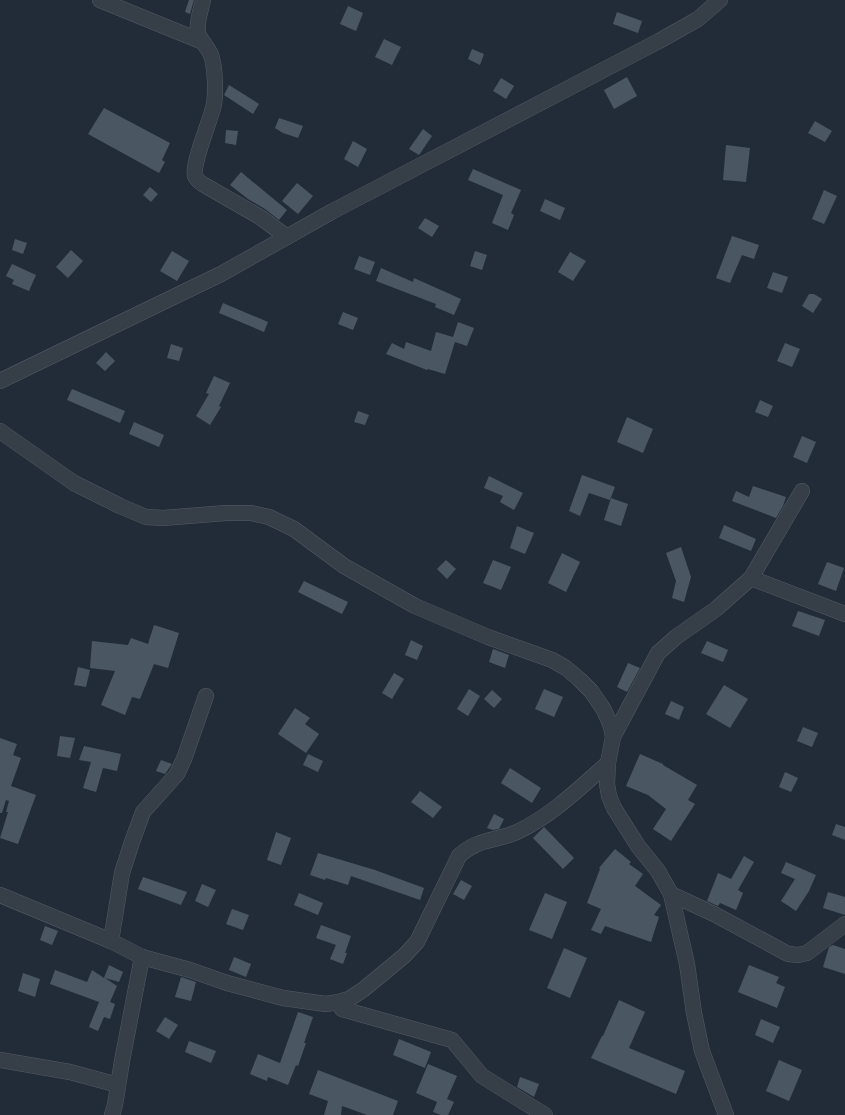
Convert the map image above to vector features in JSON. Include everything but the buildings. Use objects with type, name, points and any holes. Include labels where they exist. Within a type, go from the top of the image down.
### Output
[{"type":"street","points":[[100,0],[203,42]]},
{"type":"street","points":[[203,0],[198,24],[198,33],[212,57],[214,104],[198,155],[195,176],[200,183],[260,218],[287,237]]},
{"type":"street","points":[[0,381],[221,274],[333,211],[659,41],[698,19],[720,0]]},
{"type":"street","points":[[0,431],[74,482],[120,506],[146,517],[163,518],[226,513],[251,513],[269,517],[294,529],[344,566],[415,606],[488,637],[552,660],[566,668],[591,691],[604,710],[613,737]]},
{"type":"street","points":[[726,1115],[702,1051],[694,1013],[687,964],[671,894],[658,872],[638,846],[614,808],[609,796],[607,784],[608,763],[613,737],[658,653],[676,637],[716,609],[751,578],[802,491]]},
{"type":"street","points":[[751,578],[845,614]]},
{"type":"street","points":[[111,940],[122,873],[143,812],[177,774],[184,759],[206,696]]},
{"type":"street","points":[[0,895],[111,940],[142,957],[190,970],[227,984],[283,998],[326,1004],[338,1002],[349,999],[364,989],[404,956],[417,942],[459,856],[465,850],[473,845],[517,832],[524,828],[574,793],[608,763]]},
{"type":"street","points":[[671,894],[714,914],[788,954],[807,954],[845,924]]},
{"type":"street","points":[[112,1115],[142,957]]},
{"type":"street","points":[[338,1002],[342,1009],[452,1040],[482,1076],[545,1115]]},
{"type":"street","points":[[0,1060],[70,1072],[118,1086]]}]
